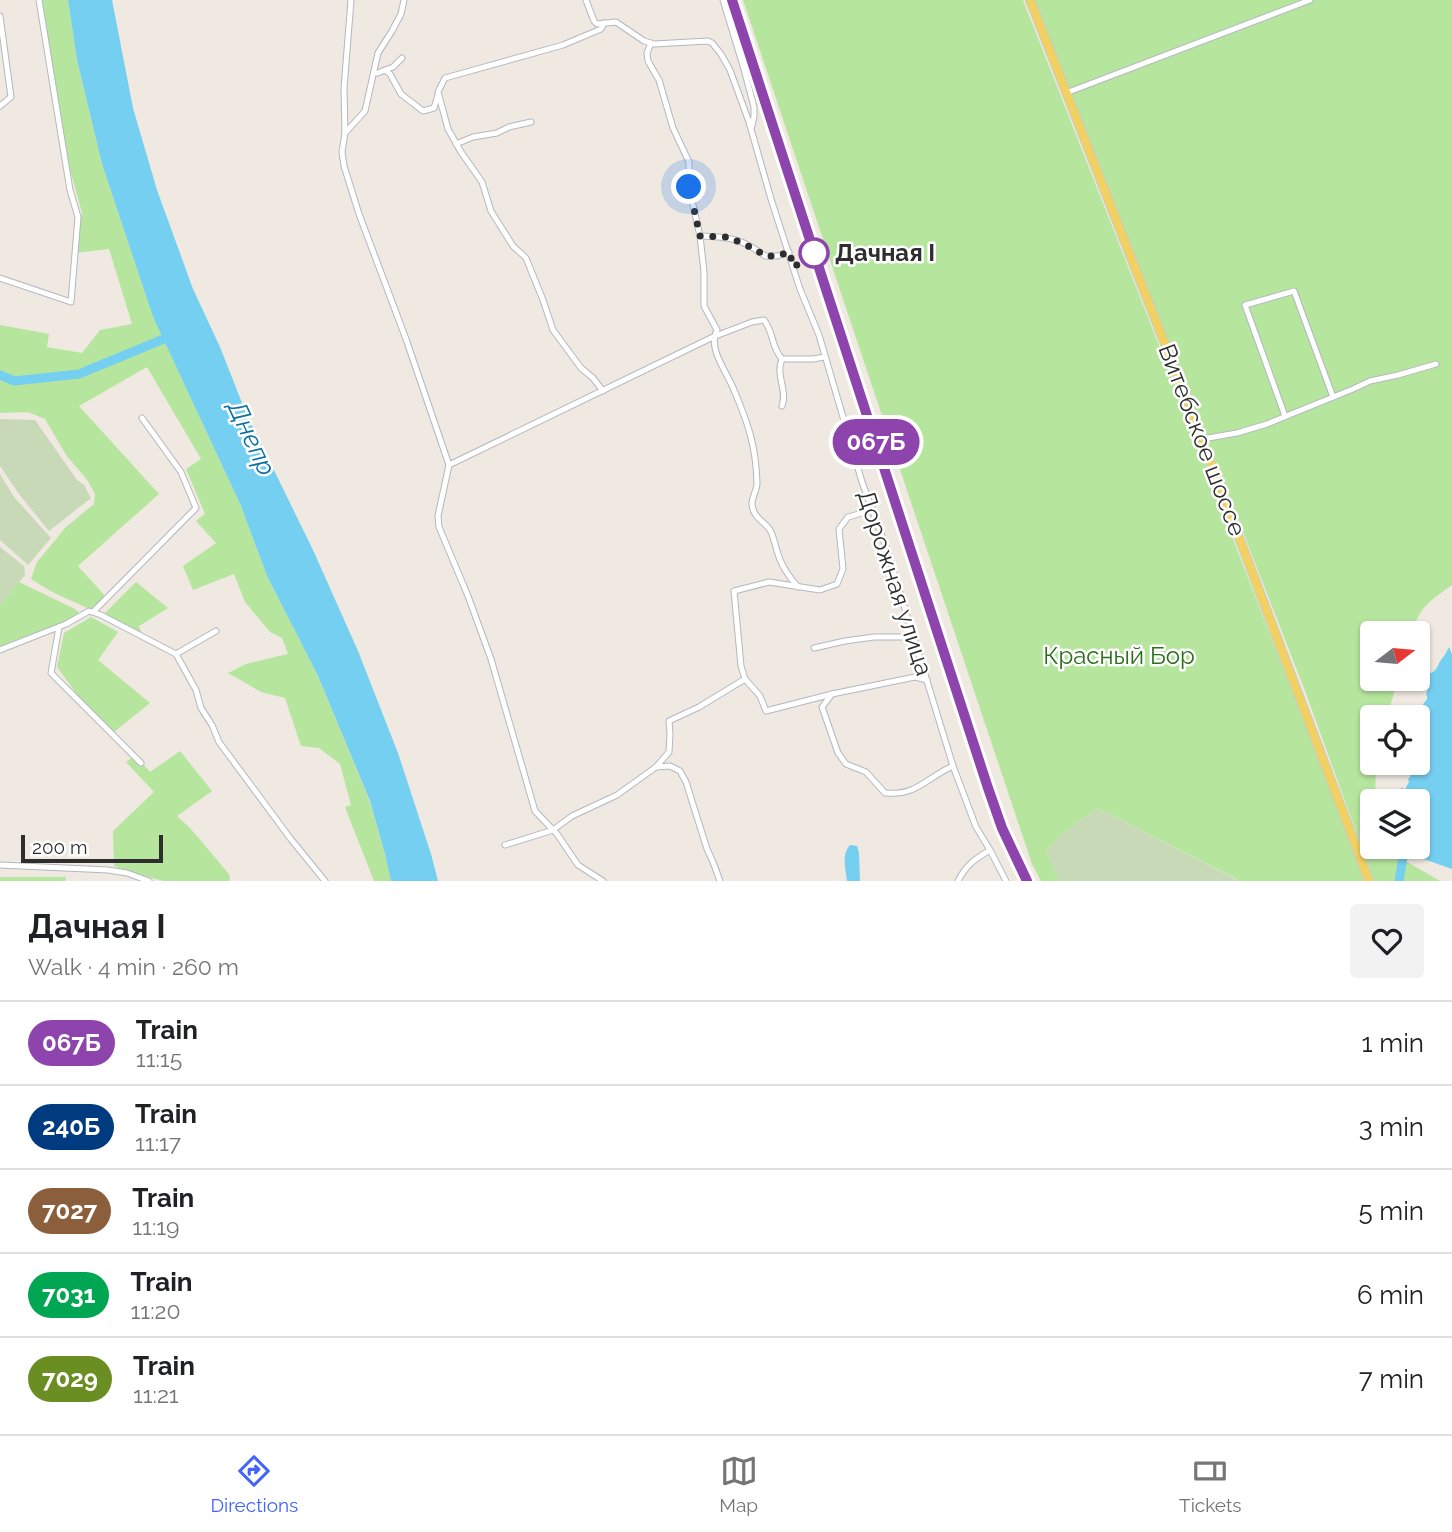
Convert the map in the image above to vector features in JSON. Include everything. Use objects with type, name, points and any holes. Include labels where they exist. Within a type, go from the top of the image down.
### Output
[{"type":"main road","name":"Витебское шоссе","points":[[1030,0],[1202,439],[1369,881]]},
{"type":"street","points":[[0,278],[71,302],[78,217],[70,190],[39,0]]},
{"type":"street","points":[[351,0],[344,88],[344,166],[449,465],[438,516],[439,527],[491,659],[536,811],[578,865],[603,881]]},
{"type":"street","points":[[345,133],[365,111],[378,52],[396,23],[404,0]]},
{"type":"street","points":[[586,0],[597,24],[616,22],[651,43],[647,53],[648,61],[659,80],[673,128],[689,162],[689,187],[700,236],[704,272],[704,306],[717,330],[713,337],[720,363],[728,375],[746,420],[756,455],[757,488],[752,503],[757,519],[770,530],[785,573],[798,587]]},
{"type":"street","points":[[723,0],[754,107],[751,129]]},
{"type":"street","points":[[1066,93],[1310,0]]},
{"type":"street","points":[[0,16],[11,97],[0,106]]},
{"type":"street","points":[[385,70],[401,94],[424,111],[434,108],[445,78],[563,45],[601,29],[605,23]]},
{"type":"street","name":"Дорожная улица","points":[[651,43],[708,41],[726,61],[751,129],[800,289],[818,335],[953,766],[976,827],[1006,881]]},
{"type":"street","points":[[374,73],[393,67],[402,58]]},
{"type":"street","points":[[438,92],[448,129],[482,182],[491,211],[513,246],[526,258],[553,330],[581,368],[603,391]]},
{"type":"street","points":[[456,144],[531,122]]},
{"type":"street","points":[[700,236],[728,237],[765,256],[789,252]]},
{"type":"street","points":[[1285,416],[1245,305],[1294,290],[1333,397]]},
{"type":"street","points":[[449,465],[713,337],[752,322],[764,320],[771,329],[775,351],[782,359],[824,357]]},
{"type":"street","points":[[782,359],[778,368],[784,400],[782,406]]},
{"type":"street","points":[[1202,439],[1237,433],[1266,424],[1370,381],[1436,363]]},
{"type":"street","points":[[93,612],[196,508],[181,472],[142,418]]},
{"type":"street","points":[[873,510],[848,517],[839,528],[843,569],[837,584],[820,590],[769,583],[734,592],[741,666],[745,679],[760,696],[766,710],[915,677],[927,680]]},
{"type":"street","points":[[0,650],[89,611],[176,654],[196,690],[201,708],[219,742],[325,881]]},
{"type":"street","points":[[59,626],[51,673],[141,763]]},
{"type":"street","points":[[176,654],[216,631]]},
{"type":"street","points":[[814,648],[874,637],[914,637]]},
{"type":"street","points":[[505,845],[553,830],[572,816],[617,795],[656,767],[668,752],[669,721],[699,707],[745,679]]},
{"type":"street","points":[[832,694],[822,706],[838,753],[846,764],[866,772],[885,793],[900,794],[913,790],[953,766]]},
{"type":"street","points":[[656,767],[670,766],[680,771],[687,782],[707,849],[720,881]]},
{"type":"street","points":[[958,881],[963,869],[990,850]]},
{"type":"street","points":[[0,864],[107,870],[127,873],[149,881]]},
{"type":"green space","points":[[40,0],[68,0],[77,60],[102,164],[153,317],[241,506],[267,576],[318,676],[370,802],[391,881],[374,881],[345,807],[351,805],[340,764],[319,748],[301,746],[285,698],[261,692],[228,673],[246,664],[288,654],[282,638],[270,632],[245,602],[234,574],[193,590],[183,566],[216,543],[196,521],[205,514],[186,469],[201,459],[147,367],[79,406],[159,494],[78,566],[107,598],[94,611],[31,579],[37,562],[66,527],[94,504],[95,494],[88,481],[66,455],[45,419],[28,412],[0,413],[0,325],[49,334],[47,347],[82,353],[100,330],[132,324],[109,249],[74,253],[82,213],[69,166]]},
{"type":"green space","name":"Красный Бор","points":[[743,0],[1023,0],[1366,881],[1240,881],[1098,808],[1063,833],[1046,851],[1059,881],[1041,881],[1032,864]]},
{"type":"green space","points":[[1034,0],[1452,0],[1452,585],[1427,605],[1416,621],[1360,621],[1360,691],[1395,691],[1390,705],[1360,705],[1360,775],[1376,775],[1375,789],[1360,789],[1360,842],[1305,691]]},
{"type":"green space","points":[[0,419],[35,420],[91,498],[49,531],[0,466]]},
{"type":"green space","points":[[0,474],[14,497],[51,538],[28,565],[0,540]]},
{"type":"green space","points":[[0,547],[24,566],[25,575],[0,605]]},
{"type":"green space","points":[[19,582],[75,609],[80,614],[0,648],[0,605]]},
{"type":"green space","points":[[136,582],[168,608],[139,626],[142,634],[103,615]]},
{"type":"green space","points":[[91,617],[118,632],[98,660],[150,703],[114,732],[84,704],[57,667],[64,633]]},
{"type":"green space","points":[[180,751],[212,791],[177,816],[229,874],[229,881],[164,881],[114,866],[113,831],[154,792],[126,762],[135,755],[150,772]]},
{"type":"green space","points":[[1098,808],[1239,881],[1059,881],[1046,851],[1063,833]]},
{"type":"green space","points":[[1366,859],[1402,859],[1440,881],[1374,881]]},
{"type":"green space","points":[[0,877],[66,877],[65,881],[0,881]]},
{"type":"water","name":"Днепр","points":[[68,0],[112,0],[133,108],[157,190],[193,289],[246,413],[313,550],[358,651],[398,753],[438,881],[391,881],[370,801],[318,676],[267,576],[241,506],[153,317],[102,164],[77,60]]},
{"type":"water","points":[[1449,647],[1452,654],[1452,869],[1423,859],[1430,859],[1430,789],[1405,789],[1410,775],[1430,775],[1430,705],[1423,705],[1427,699],[1427,691],[1430,691],[1430,673],[1436,669]]},
{"type":"water","points":[[850,845],[857,846],[859,853],[860,881],[847,881],[845,858]]},
{"type":"waterway","points":[[0,375],[14,381],[79,374],[171,336]]},
{"type":"waterway","points":[[1399,881],[1403,859]]},
{"type":"railway","points":[[732,0],[988,787],[1002,827],[1027,881]]},
{"type":"train","name":"067Б","points":[[732,0],[988,788],[1002,828],[1027,881]]},
{"type":"place","name":"Дачная I","points":[[814,253]]},
{"type":"route","points":[[689,187],[700,236],[728,237],[765,256],[789,252],[794,267],[814,253]]}]
